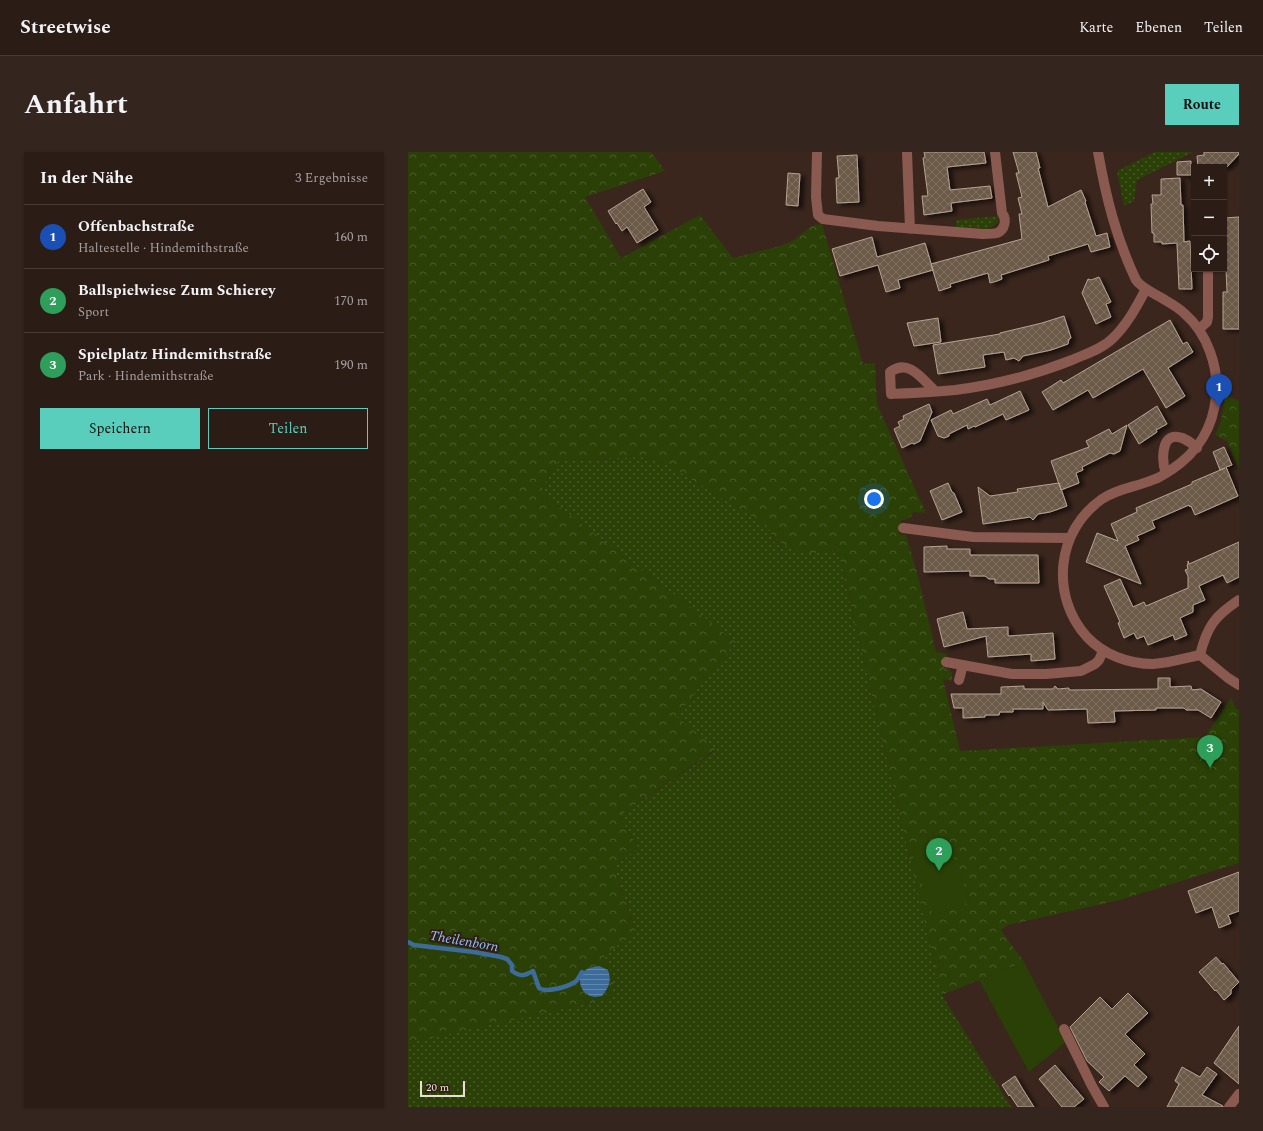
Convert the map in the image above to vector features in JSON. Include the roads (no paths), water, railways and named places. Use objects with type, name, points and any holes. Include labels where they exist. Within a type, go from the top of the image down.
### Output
[{"type":"street","points":[[818,152],[816,196],[818,215],[823,218],[910,229],[983,234],[996,233],[1002,228],[1006,220],[1002,213],[995,152]]},
{"type":"street","points":[[906,152],[910,229]]},
{"type":"street","points":[[1098,152],[1109,206],[1118,239],[1136,280],[1139,285],[1168,301],[1186,314],[1199,329],[1213,359],[1216,394],[1212,417],[1208,427],[1197,448],[1181,463],[1155,479],[1127,487],[1108,495],[1091,507],[1082,518],[1070,538],[1064,554],[1064,592],[1074,619],[1087,636],[1103,651],[1117,657],[1147,663],[1166,662],[1200,655]]},
{"type":"street","points":[[1199,329],[1206,322],[1208,317],[1208,272]]},
{"type":"street","points":[[936,391],[979,387],[1013,379],[1045,370],[1098,348],[1112,340],[1135,310],[1146,289]]},
{"type":"street","points":[[1166,473],[1163,456],[1164,445],[1167,440],[1176,436],[1186,439],[1197,448]]},
{"type":"street","points":[[902,528],[973,537],[1070,538]]},
{"type":"street","points":[[1200,655],[1205,638],[1216,618],[1239,600]]},
{"type":"street","points":[[946,662],[1012,674],[1066,673],[1081,671],[1095,664],[1099,660],[1103,651]]},
{"type":"street","points":[[1200,655],[1239,685]]},
{"type":"street","points":[[959,680],[962,665]]},
{"type":"street","points":[[1064,1029],[1104,1107]]},
{"type":"street","points":[[1229,1107],[1239,1094]]},
{"type":"water","points":[[599,966],[608,970],[610,977],[609,984],[602,996],[593,997],[583,990],[580,980],[584,971]]},
{"type":"waterway","name":"Theilenborn","points":[[408,942],[414,945],[474,952],[507,959],[512,965],[512,971],[520,975],[525,975],[533,971],[539,988],[546,990],[557,989],[571,984],[577,980],[582,972]]},
{"type":"place","name":"Offenbachstraße","points":[[1219,407]]},
{"type":"place","name":"Spielplatz Hindemithstraße","points":[[1210,768]]},
{"type":"place","name":"Ballspielwiese Zum Schierey","points":[[939,871]]}]
